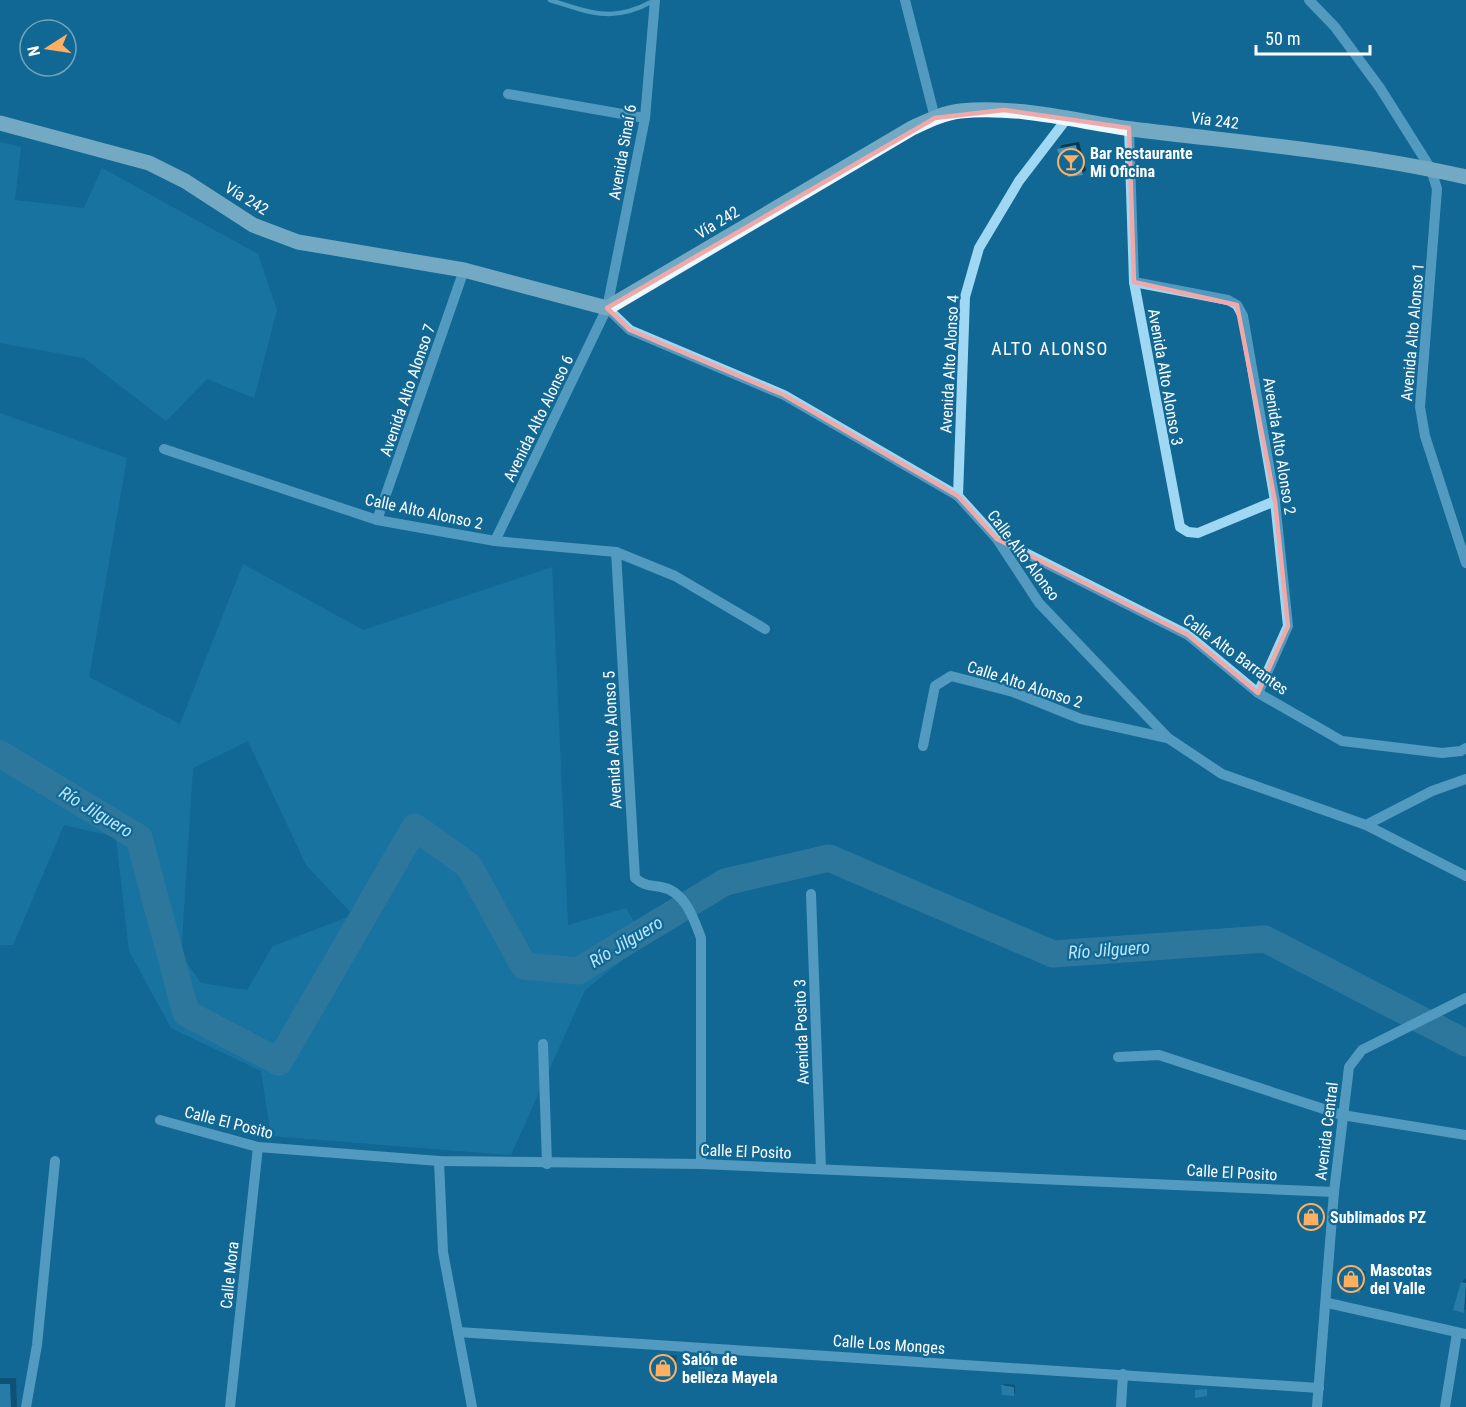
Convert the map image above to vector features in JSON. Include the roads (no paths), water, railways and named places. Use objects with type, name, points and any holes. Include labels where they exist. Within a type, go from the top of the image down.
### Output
[{"type":"main road","name":"Vía 242","points":[[0,123],[149,163],[185,181],[253,225],[298,242],[464,270],[607,308],[912,128],[935,117],[958,111],[1004,110],[1068,117],[1129,128],[1275,146],[1431,169],[1466,177]]},
{"type":"street","name":"Avenida Sinaí 6","points":[[607,308],[645,118],[655,0]]},
{"type":"street","points":[[905,0],[935,117]]},
{"type":"street","points":[[1310,0],[1357,54],[1431,169]]},
{"type":"street","points":[[508,94],[645,118]]},
{"type":"street","name":"Avenida Alto Alonso 4","points":[[958,496],[965,297],[979,248],[1019,181],[1068,117]]},
{"type":"street","name":"Avenida Alto Alonso 3","points":[[1129,128],[1134,282],[1180,527],[1188,532],[1198,533],[1275,501]]},
{"type":"street","name":"Avenida Alto Alonso 1","points":[[1431,169],[1437,189],[1436,226],[1420,407],[1425,436],[1466,563]]},
{"type":"street","name":"Avenida Alto Alonso 7","points":[[377,520],[464,270]]},
{"type":"street","name":"Avenida Alto Alonso 2","points":[[1134,282],[1228,300],[1237,305],[1243,316],[1275,501],[1288,626],[1258,693]]},
{"type":"street","name":"Calle Alto Alonso","points":[[607,308],[630,330],[784,395],[958,496],[998,539],[1039,603],[1168,738],[1222,774],[1366,825]]},
{"type":"street","name":"Avenida Alto Alonso 6","points":[[495,541],[607,308]]},
{"type":"street","name":"Calle Alto Alonso 2","points":[[164,448],[377,520],[495,541],[616,552],[675,576],[765,629]]},
{"type":"street","name":"Calle Alto Barrantes","points":[[998,539],[1188,635],[1258,693],[1342,741],[1442,753],[1461,751],[1466,748]]},
{"type":"street","name":"Avenida Alto Alonso 5","points":[[616,552],[635,878],[640,883],[664,887],[678,895],[693,916],[701,938],[701,1164]]},
{"type":"street","name":"Calle Alto Alonso 2","points":[[923,746],[935,686],[951,676],[1013,692],[1081,719],[1168,738]]},
{"type":"street","points":[[1366,825],[1432,791],[1466,779]]},
{"type":"street","points":[[1366,825],[1466,876]]},
{"type":"street","name":"Avenida Posito 3","points":[[811,894],[820,1169]]},
{"type":"street","name":"Avenida Central","points":[[1317,1407],[1328,1302],[1334,1192],[1349,1067],[1362,1050],[1466,998]]},
{"type":"street","points":[[543,1044],[547,1164]]},
{"type":"street","points":[[1118,1057],[1159,1055],[1342,1114],[1466,1135]]},
{"type":"street","name":"Calle El Posito","points":[[160,1120],[258,1147],[439,1161],[701,1164],[1334,1192]]},
{"type":"street","name":"Calle Mora","points":[[230,1407],[258,1147]]},
{"type":"street","points":[[26,1407],[37,1346],[55,1161]]},
{"type":"street","points":[[439,1161],[443,1252],[472,1407]]},
{"type":"street","points":[[1328,1302],[1462,1334],[1445,1407]]},
{"type":"street","name":"Calle Los Monges","points":[[458,1332],[1319,1388]]},
{"type":"street","points":[[1121,1407],[1123,1374]]},
{"type":"waterway","points":[[550,0],[602,14],[626,12],[653,1]]},
{"type":"waterway","name":"Río Jilguero","points":[[0,754],[139,838],[186,1013],[279,1062],[415,827],[469,866],[524,966],[578,971],[725,882],[829,858],[1053,954],[1265,939],[1466,1043]]},
{"type":"place","name":"Bar Restaurante Mi Oficina","points":[[1071,162]]},
{"type":"place","name":"Sublimados PZ","points":[[1311,1217]]},
{"type":"place","name":"Mascotas del Valle","points":[[1351,1279]]},
{"type":"place","name":"Salón de belleza Mayela","points":[[663,1368]]},
{"type":"district","name":"ALTO ALONSO","points":[[1050,349]]}]
